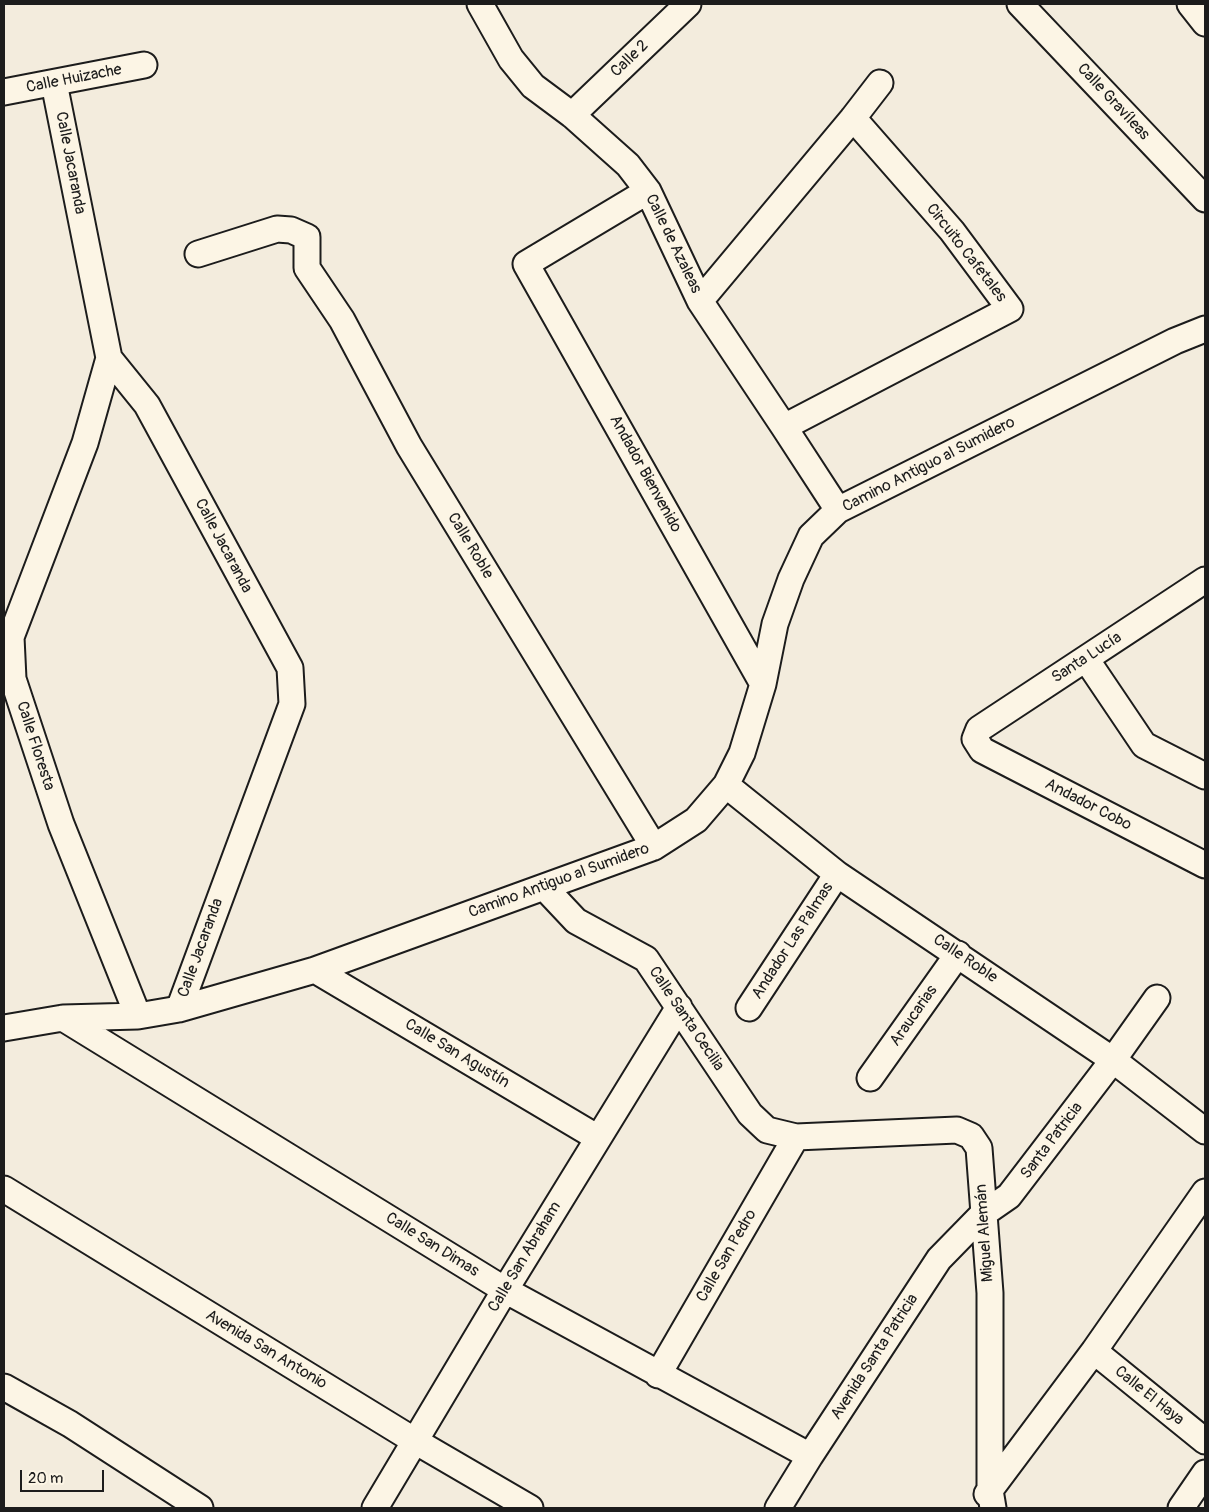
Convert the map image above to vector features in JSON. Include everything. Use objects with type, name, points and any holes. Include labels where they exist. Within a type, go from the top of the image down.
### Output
[{"type":"street","name":"Calle de Azaleas","points":[[480,4],[511,59],[533,86],[572,115],[628,166],[648,191],[700,301],[838,510]]},
{"type":"street","name":"Calle 2","points":[[572,115],[686,4]]},
{"type":"street","name":"Calle Gravíleas","points":[[1020,4],[1205,200]]},
{"type":"street","points":[[1190,4],[1205,23]]},
{"type":"street","name":"Calle Huizache","points":[[4,92],[54,84],[144,65]]},
{"type":"street","points":[[700,301],[880,83]]},
{"type":"street","name":"Calle Jacaranda","points":[[54,84],[109,358],[147,405],[290,668],[292,704],[179,1009]]},
{"type":"street","name":"Circuito Cafetales","points":[[784,427],[1010,309],[952,231],[853,118]]},
{"type":"street","name":"Andador Bienvenido","points":[[648,191],[526,264],[763,684]]},
{"type":"street","name":"Calle Roble","points":[[198,254],[277,229],[291,230],[307,237],[307,268],[342,320],[409,446],[654,848]]},
{"type":"street","name":"Camino Antiguo al Sumidero","points":[[4,1028],[63,1018],[138,1016],[179,1009],[315,970],[654,848],[696,820],[726,786],[742,753],[763,684],[776,624],[790,579],[811,536],[838,510],[1166,346],[1205,329]]},
{"type":"street","name":"Calle Floresta","points":[[109,358],[86,443],[11,637],[13,679],[61,824],[138,1016]]},
{"type":"street","name":"Santa Lucía","points":[[974,739],[979,729],[1205,580]]},
{"type":"street","points":[[1086,659],[1144,745],[1199,766]]},
{"type":"street","name":"Andador Cobo","points":[[974,739],[982,750],[1205,866]]},
{"type":"street","name":"Calle Roble","points":[[726,786],[837,874],[1113,1060],[1205,1131]]},
{"type":"street","name":"Andador Las Palmas","points":[[749,1008],[837,874]]},
{"type":"street","name":"Calle Santa Cecilia","points":[[544,887],[576,921],[646,959],[750,1114],[766,1130],[796,1137]]},
{"type":"street","name":"Araucarias","points":[[870,1078],[958,954]]},
{"type":"street","name":"Calle San Agustín","points":[[315,970],[598,1138]]},
{"type":"street","name":"Santa Patricia","points":[[983,1214],[1010,1196],[1158,998]]},
{"type":"street","name":"Calle San Abraham","points":[[375,1508],[505,1290],[679,1007]]},
{"type":"street","name":"Calle San Dimas","points":[[63,1018],[505,1290],[658,1375],[810,1456]]},
{"type":"street","name":"Miguel Alemán","points":[[796,1137],[957,1130],[971,1136],[979,1148],[990,1293],[986,1502]]},
{"type":"street","name":"Calle San Pedro","points":[[658,1375],[796,1137]]},
{"type":"street","name":"Avenida San Antonio","points":[[4,1189],[414,1441],[530,1508]]},
{"type":"street","points":[[986,1502],[1094,1352],[1205,1192]]},
{"type":"street","name":"Avenida Santa Patricia","points":[[778,1508],[939,1259],[983,1214]]},
{"type":"street","name":"Calle El Haya","points":[[1094,1352],[1205,1441]]},
{"type":"street","points":[[4,1388],[70,1424],[200,1508]]},
{"type":"street","points":[[1181,1508],[1205,1473]]}]
